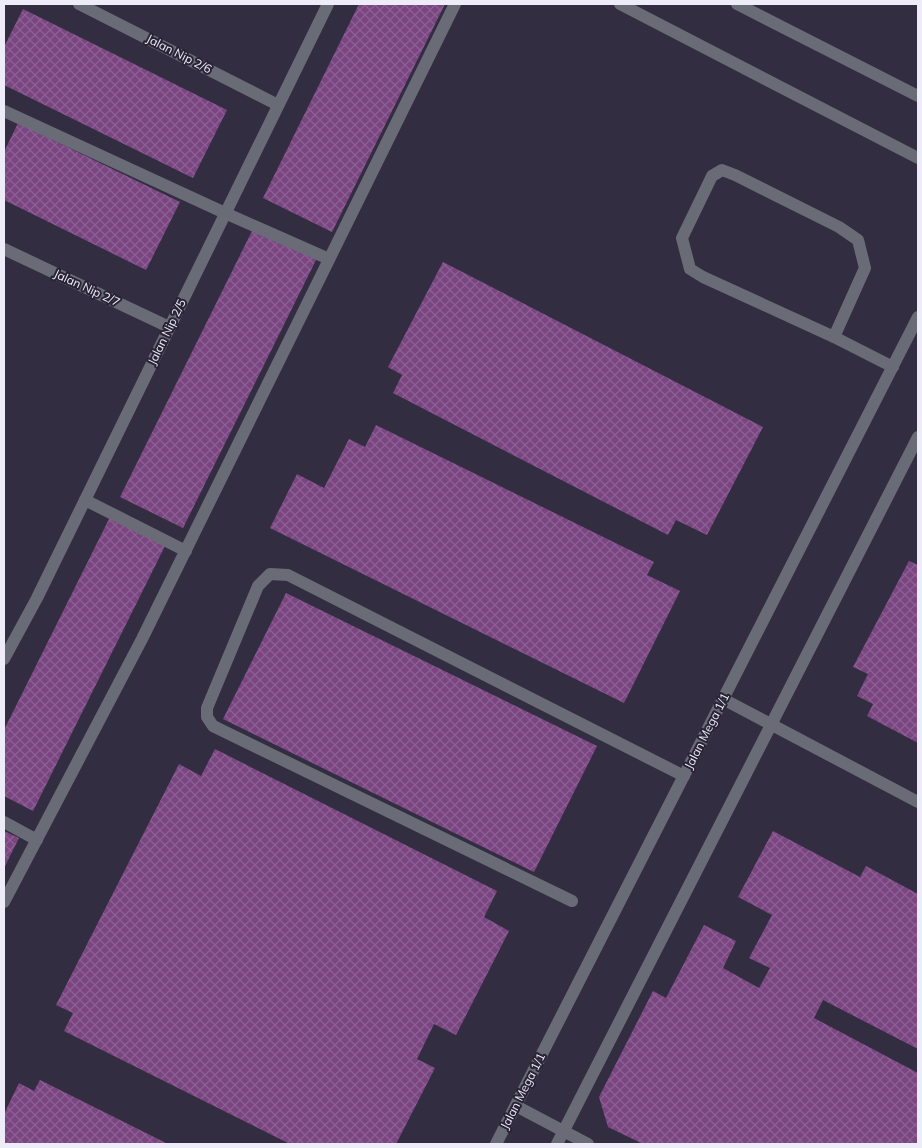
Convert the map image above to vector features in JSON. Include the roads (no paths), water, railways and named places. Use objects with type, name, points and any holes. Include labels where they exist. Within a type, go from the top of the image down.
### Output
[{"type":"street","name":"Jalan Nip 2/6","points":[[79,4],[278,105]]},
{"type":"street","name":"Jalan Nip 2/5","points":[[4,659],[85,500],[328,4]]},
{"type":"street","points":[[4,902],[142,639],[455,4]]},
{"type":"street","points":[[620,4],[918,158]]},
{"type":"street","points":[[738,4],[918,96]]},
{"type":"street","points":[[4,110],[225,214],[329,259]]},
{"type":"street","points":[[834,337],[864,268],[858,240],[839,227],[735,175],[722,170],[712,176],[682,238],[690,269],[893,367]]},
{"type":"street","name":"Jalan Nip 2/7","points":[[4,249],[169,327]]},
{"type":"street","name":"Jalan Mega 1/1","points":[[496,1144],[918,317]]},
{"type":"street","points":[[557,1144],[918,437]]},
{"type":"street","points":[[85,500],[186,551]]},
{"type":"street","points":[[572,901],[213,726],[207,717],[207,708],[258,586],[270,574],[288,575],[684,776]]},
{"type":"street","points":[[723,699],[918,802]]},
{"type":"street","points":[[4,822],[37,840]]},
{"type":"street","points":[[516,1106],[588,1144]]}]
